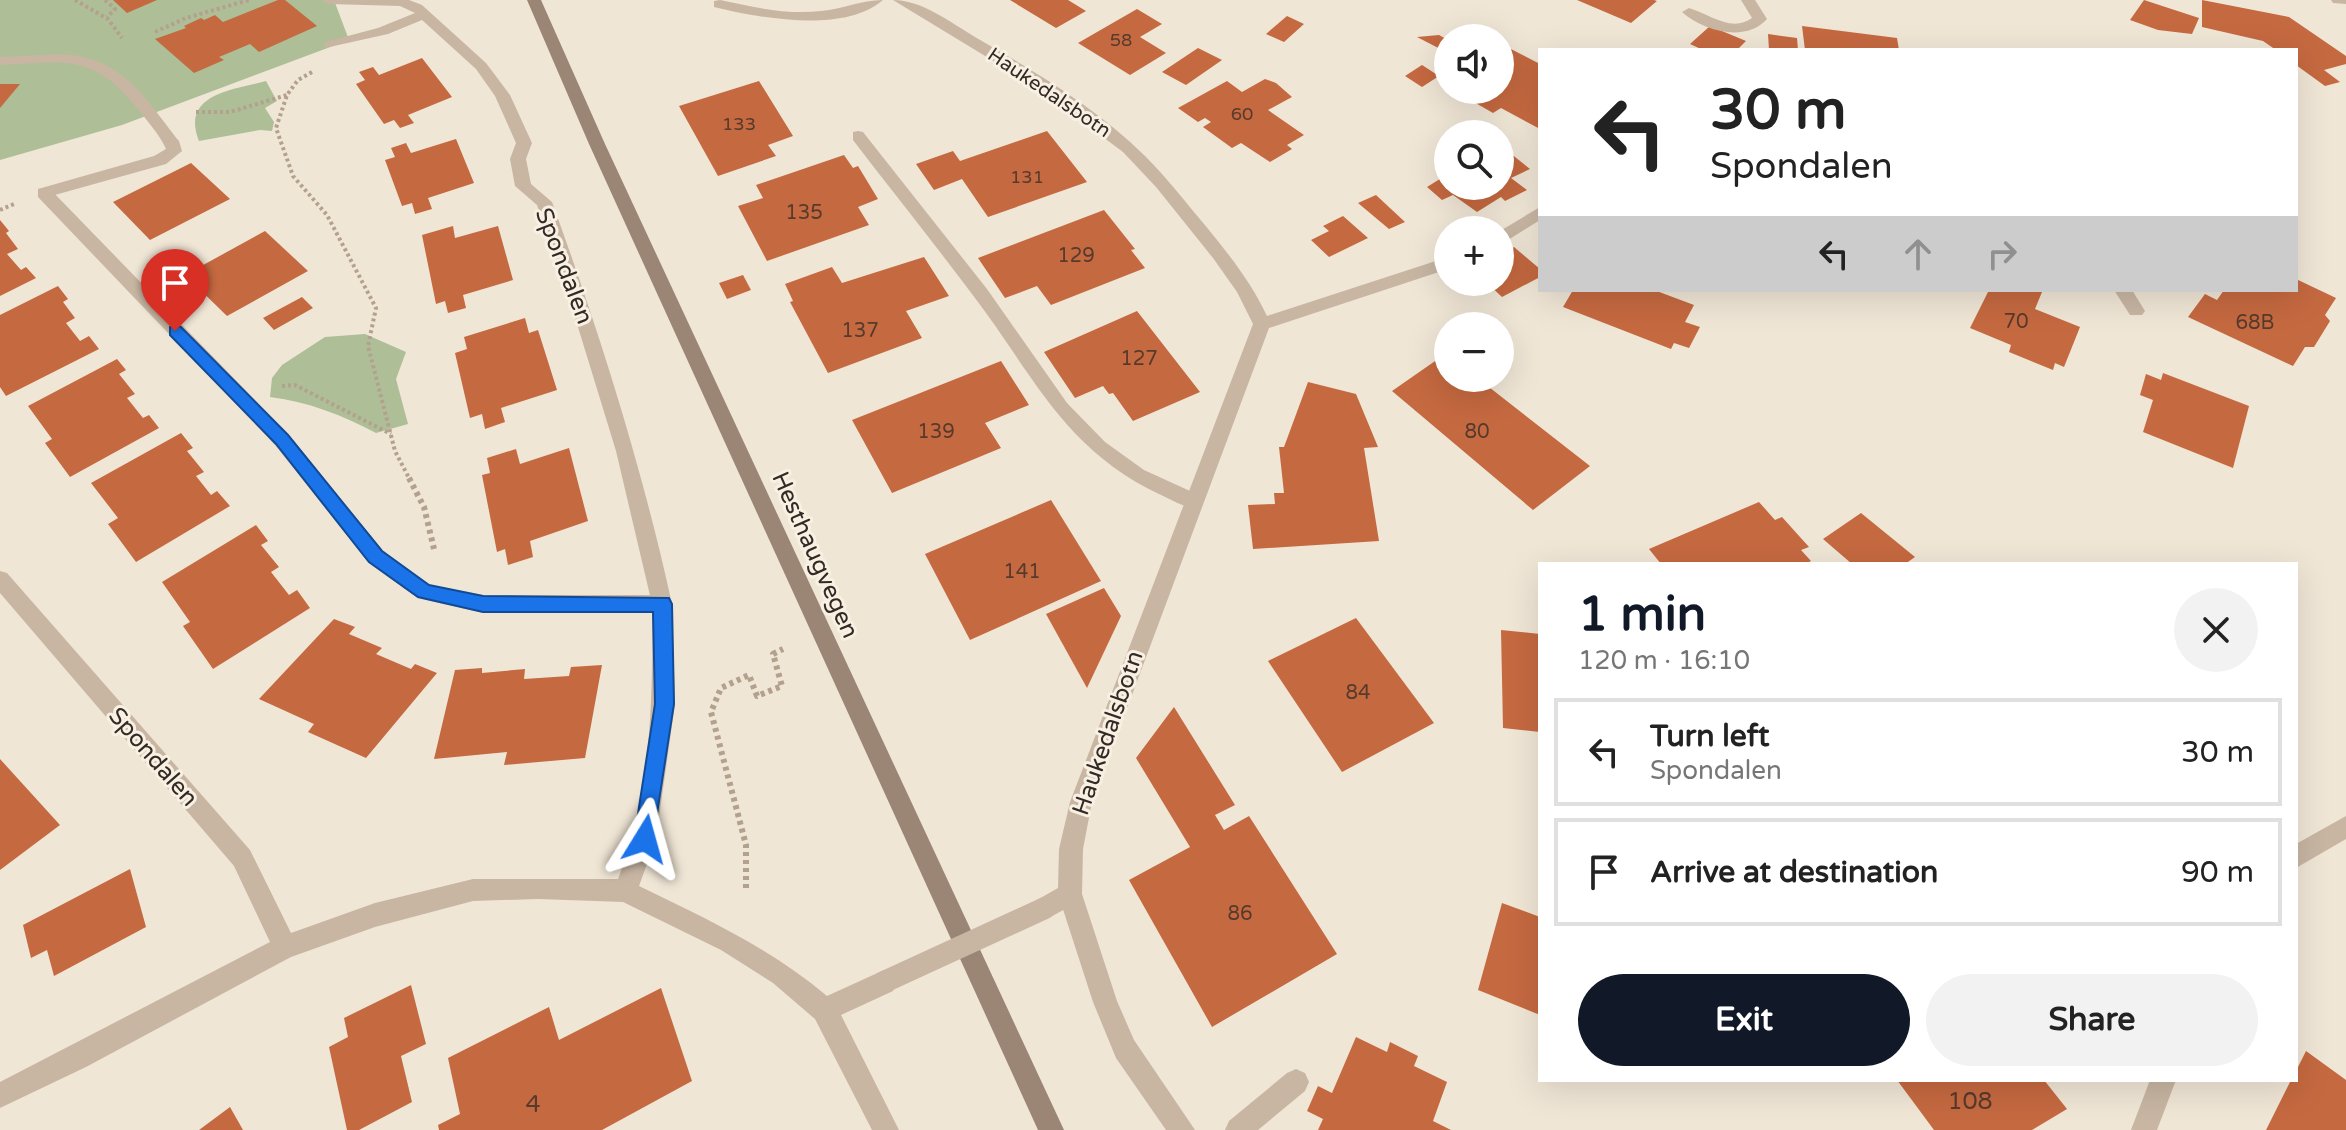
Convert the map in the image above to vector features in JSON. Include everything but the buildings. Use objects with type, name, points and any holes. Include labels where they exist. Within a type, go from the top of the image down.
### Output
[{"type":"main road","name":"Hesthaugvegen","points":[[534,0],[597,144],[1051,1130]]},
{"type":"street","name":"Spondalen","points":[[329,0],[402,2],[423,15],[481,66],[502,95],[524,143],[518,159],[523,186],[544,202],[594,347],[645,517],[662,604],[664,704],[645,839],[625,891]]},
{"type":"street","points":[[719,4],[795,18],[834,15],[876,0]]},
{"type":"street","name":"Haukedalsbotn","points":[[900,0],[1061,97],[1118,139],[1167,188],[1212,245],[1255,306],[1262,324],[1081,802],[1071,849],[1070,894],[1105,1002],[1125,1049],[1182,1130]]},
{"type":"street","points":[[1689,12],[1717,24],[1744,29],[1760,19],[1748,0]]},
{"type":"street","points":[[2338,0],[2346,0]]},
{"type":"street","points":[[330,45],[383,31],[423,15]]},
{"type":"street","points":[[0,61],[57,59],[95,63],[119,80],[173,145],[174,151],[160,160],[44,193],[282,440],[376,557],[425,592],[483,604],[662,604]]},
{"type":"street","points":[[858,136],[981,293],[1061,408],[1098,447],[1137,475],[1194,501]]},
{"type":"street","points":[[1514,230],[1538,213]]},
{"type":"street","points":[[1262,324],[1434,268]]},
{"type":"street","points":[[2124,292],[2136,311]]},
{"type":"street","name":"Spondalen","points":[[0,579],[242,858],[285,947]]},
{"type":"street","points":[[2298,856],[2346,827]]},
{"type":"street","points":[[0,1095],[77,1058],[285,947],[375,915],[473,890],[538,888],[625,891],[756,958],[782,974],[824,1010],[886,1130]]},
{"type":"street","points":[[824,1010],[1070,894]]},
{"type":"street","points":[[1238,1130],[1296,1082]]},
{"type":"street","points":[[2144,1130],[2162,1082]]},
{"type":"path","points":[[75,0],[117,25],[129,48]]},
{"type":"path","points":[[105,0],[115,9],[107,17]]},
{"type":"path","points":[[155,32],[186,18],[249,0]]},
{"type":"path","points":[[321,69],[298,80],[287,95],[276,128],[293,176],[327,215],[376,308],[368,346],[395,451],[424,507],[435,553],[425,592]]},
{"type":"path","points":[[193,112],[208,115],[226,112],[287,95]]},
{"type":"path","points":[[241,400],[269,386],[295,385],[391,434]]},
{"type":"path","points":[[746,888],[746,845],[711,712],[721,688],[749,675],[757,696],[782,686],[773,654],[783,649]]},
{"type":"green space","points":[[0,0],[334,0],[349,40],[122,125],[0,160]]},
{"type":"green space","points":[[266,81],[277,101],[265,108],[274,122],[272,131],[260,130],[199,141],[195,125],[197,113],[203,104],[225,92]]},
{"type":"green space","points":[[365,334],[406,352],[396,379],[408,424],[376,433],[325,410],[270,397],[272,378],[282,365],[325,337]]},
{"type":"route","points":[[175,331],[282,440],[376,557],[425,592],[483,604],[662,604],[664,704],[645,839]]}]
